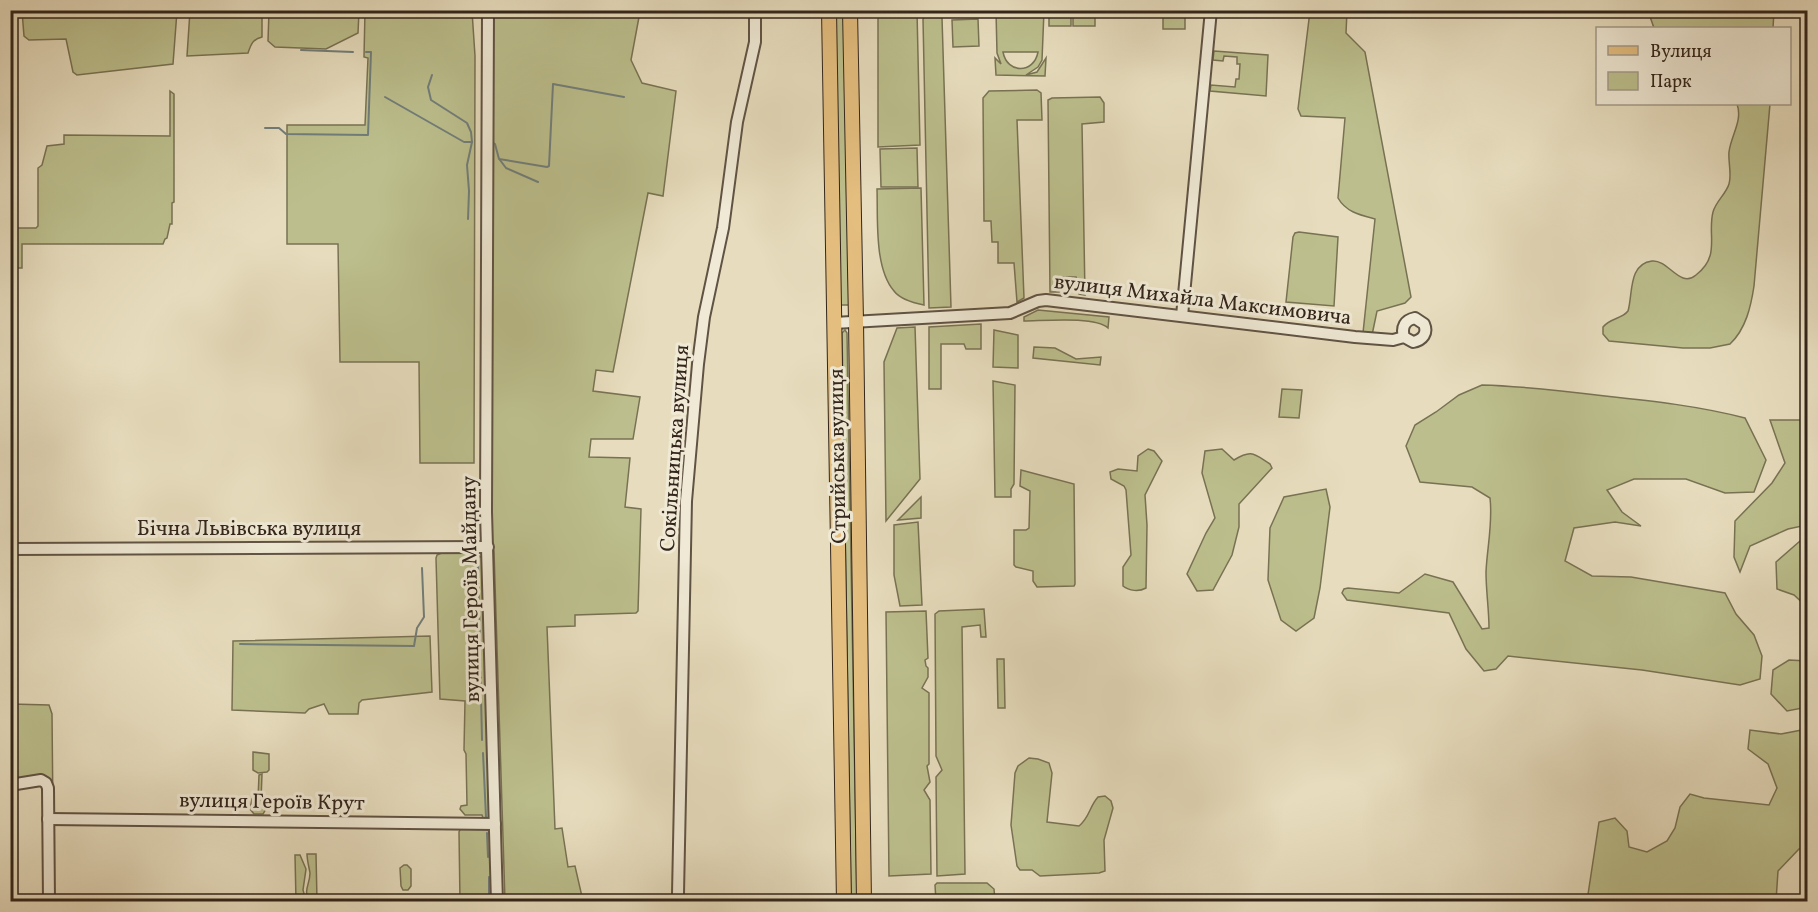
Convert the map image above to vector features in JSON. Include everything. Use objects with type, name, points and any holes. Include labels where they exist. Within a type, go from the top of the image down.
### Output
[{"type":"main road","name":"Стрийська вулиця","points":[[829,10],[844,902]]},
{"type":"main road","name":"Стрийська вулиця","points":[[850,10],[864,902]]},
{"type":"street","name":"вулиця Героїв Майдану","points":[[488,10],[486,512],[497,902]]},
{"type":"street","name":"Сокільницька вулиця","points":[[678,894],[686,501],[704,317],[723,228],[737,122],[755,42],[755,10]]},
{"type":"street","points":[[1182,316],[1211,10]]},
{"type":"street","name":"вулиця Михайла Максимовича","points":[[834,323],[1010,313],[1046,300],[1355,337],[1393,340],[1404,337]]},
{"type":"street","name":"Бічна Львівська вулиця","points":[[10,549],[488,547]]},
{"type":"street","points":[[10,785],[41,780],[48,788],[49,902]]},
{"type":"street","name":"вулиця Героїв Крут","points":[[48,819],[495,824]]},
{"type":"green space","points":[[615,10],[616,13],[639,17],[631,60],[642,83],[676,91],[663,196],[648,193],[613,372],[596,370],[593,391],[640,397],[633,439],[591,439],[589,457],[630,458],[625,507],[641,509],[638,611],[636,613],[575,615],[575,626],[547,627],[555,829],[562,828],[568,867],[575,866],[583,901],[505,901],[494,551],[491,551],[491,11]]},
{"type":"green space","points":[[935,10],[942,18],[951,307],[929,308],[923,19],[929,11]]},
{"type":"green space","points":[[22,11],[177,11],[173,64],[77,75],[73,72],[66,39],[29,40],[24,36]]},
{"type":"green space","points":[[190,11],[262,11],[262,37],[253,42],[248,53],[187,56]]},
{"type":"green space","points":[[269,11],[359,11],[358,33],[326,49],[275,47],[268,41]]},
{"type":"green space","points":[[365,11],[472,11],[475,56],[474,463],[420,463],[419,362],[340,362],[338,244],[287,244],[287,125],[365,125],[368,58],[364,57]]},
{"type":"green space","points":[[835,11],[844,11],[849,305],[840,305]]},
{"type":"green space","points":[[878,11],[917,11],[920,145],[878,147]]},
{"type":"green space","points":[[996,11],[1044,11],[1042,60],[1038,67],[1026,75],[1037,72],[1046,58],[1045,76],[996,75],[995,58],[1001,64],[997,53]],"holes":[[[1003,52],[1038,52],[1031,64],[1020,68],[1010,64]]]},
{"type":"green space","points":[[1049,11],[1071,11],[1071,26],[1049,26]]},
{"type":"green space","points":[[1073,11],[1095,11],[1095,26],[1073,26]]},
{"type":"green space","points":[[1163,11],[1185,11],[1185,29],[1163,29]]},
{"type":"green space","points":[[1310,11],[1347,11],[1346,33],[1365,52],[1411,297],[1405,303],[1377,311],[1372,335],[1363,333],[1375,219],[1349,210],[1338,198],[1345,118],[1301,116],[1298,109]]},
{"type":"green space","points":[[1648,11],[1774,11],[1773,27],[1654,27]]},
{"type":"green space","points":[[978,19],[979,46],[953,47],[952,20]]},
{"type":"green space","points":[[1214,51],[1268,55],[1266,96],[1210,91],[1211,85],[1235,87],[1236,79],[1239,79],[1240,64],[1237,64],[1237,57],[1224,56],[1223,61],[1213,60]]},
{"type":"green space","points":[[1037,90],[1041,93],[1042,120],[1017,120],[1024,298],[1017,302],[1014,263],[998,263],[998,242],[992,242],[991,221],[984,221],[983,98],[989,91]]},
{"type":"green space","points":[[170,91],[174,94],[174,202],[172,203],[172,224],[170,224],[163,244],[22,244],[22,268],[11,268],[11,228],[36,228],[38,226],[38,168],[42,165],[47,146],[64,144],[64,135],[170,136]]},
{"type":"green space","points":[[1100,97],[1104,103],[1104,122],[1082,124],[1085,295],[1079,294],[1076,277],[1059,277],[1059,292],[1050,292],[1048,100]]},
{"type":"green space","points":[[1737,105],[1770,105],[1754,286],[1744,324],[1730,344],[1710,348],[1683,348],[1609,341],[1603,334],[1603,327],[1628,311],[1635,274],[1644,263],[1658,262],[1685,278],[1696,275],[1704,268],[1711,253],[1713,212],[1728,188],[1730,180],[1729,152],[1738,122]]},
{"type":"green space","points":[[917,148],[918,187],[881,187],[880,149]]},
{"type":"green space","points":[[921,188],[924,305],[912,302],[894,291],[883,269],[878,242],[877,189]]},
{"type":"green space","points":[[1299,232],[1338,237],[1334,306],[1286,302],[1293,237]]},
{"type":"green space","points":[[1038,310],[1109,317],[1108,328],[1101,324],[1081,321],[1024,321],[1024,317]]},
{"type":"green space","points":[[981,324],[981,349],[966,349],[964,344],[941,344],[941,389],[929,389],[929,327]]},
{"type":"green space","points":[[915,327],[920,479],[886,521],[884,362],[897,328]]},
{"type":"green space","points":[[845,330],[847,333],[857,902],[851,901],[842,333]]},
{"type":"green space","points":[[994,330],[1018,335],[1018,368],[993,367]]},
{"type":"green space","points":[[1034,347],[1055,348],[1076,359],[1101,357],[1100,365],[1033,358]]},
{"type":"green space","points":[[993,381],[1015,385],[1014,484],[1011,497],[995,497]]},
{"type":"green space","points":[[1482,385],[1513,386],[1658,402],[1745,418],[1766,460],[1754,492],[1725,493],[1686,479],[1634,479],[1607,490],[1622,512],[1641,526],[1615,522],[1574,528],[1565,561],[1592,576],[1631,577],[1725,593],[1736,614],[1754,635],[1762,656],[1760,679],[1740,685],[1642,670],[1508,656],[1496,669],[1484,671],[1466,649],[1449,613],[1347,600],[1342,593],[1344,589],[1399,593],[1425,574],[1453,582],[1482,629],[1489,628],[1486,572],[1490,498],[1472,487],[1420,482],[1406,446],[1415,425],[1459,395]]},
{"type":"green space","points":[[1282,389],[1302,390],[1299,418],[1279,417]]},
{"type":"green space","points":[[1770,420],[1807,420],[1807,525],[1788,529],[1750,546],[1740,572],[1734,557],[1735,521],[1772,483],[1785,463]]},
{"type":"green space","points":[[1148,449],[1154,451],[1162,461],[1145,495],[1146,588],[1134,590],[1123,586],[1123,567],[1131,555],[1126,490],[1124,486],[1111,479],[1110,472],[1118,469],[1137,471],[1138,456]]},
{"type":"green space","points":[[1222,449],[1234,460],[1249,454],[1256,455],[1270,464],[1272,468],[1239,504],[1239,527],[1232,555],[1213,590],[1197,591],[1187,574],[1215,518],[1202,473],[1205,451]]},
{"type":"green space","points":[[1021,470],[1074,484],[1074,586],[1037,587],[1033,581],[1033,571],[1014,565],[1014,530],[1029,528],[1030,491],[1020,486]]},
{"type":"green space","points":[[1326,489],[1330,507],[1314,618],[1296,631],[1281,620],[1268,580],[1270,528],[1284,497]]},
{"type":"green space","points":[[921,497],[921,518],[898,520]]},
{"type":"green space","points":[[918,522],[922,605],[900,606],[894,575],[894,525]]},
{"type":"green space","points":[[1800,541],[1807,543],[1807,607],[1794,595],[1777,589],[1776,562]]},
{"type":"green space","points":[[446,551],[476,553],[483,559],[492,812],[488,818],[483,818],[482,815],[465,815],[460,809],[461,806],[467,805],[464,750],[465,701],[440,699],[436,558],[437,555]]},
{"type":"green space","points":[[984,609],[986,637],[981,637],[980,625],[962,627],[965,874],[937,876],[936,777],[942,770],[936,756],[935,614],[939,611]]},
{"type":"green space","points":[[926,611],[928,658],[925,660],[928,677],[922,688],[929,693],[929,764],[927,766],[930,782],[924,790],[930,800],[931,874],[889,876],[886,612]]},
{"type":"green space","points":[[430,636],[432,692],[362,700],[359,703],[358,714],[329,714],[324,704],[309,709],[305,713],[232,710],[233,641]]},
{"type":"green space","points":[[997,659],[1004,659],[1005,708],[998,708]]},
{"type":"green space","points":[[1789,660],[1807,661],[1808,707],[1787,711],[1771,694],[1773,670]]},
{"type":"green space","points":[[11,704],[49,705],[52,714],[53,816],[48,780],[44,776],[11,780]]},
{"type":"green space","points":[[1807,729],[1807,848],[1799,849],[1778,871],[1776,901],[1587,901],[1599,822],[1615,818],[1627,831],[1629,847],[1647,852],[1667,841],[1675,828],[1680,807],[1690,794],[1704,798],[1769,805],[1777,788],[1768,764],[1748,749],[1750,730],[1781,734]]},
{"type":"green space","points":[[253,752],[269,754],[267,772],[258,773],[253,770]]},
{"type":"green space","points":[[1029,758],[1049,763],[1052,773],[1047,822],[1079,826],[1098,797],[1105,796],[1111,801],[1113,808],[1104,840],[1105,871],[1040,876],[1032,870],[1020,870],[1017,866],[1011,825],[1015,773],[1018,766]]},
{"type":"green space","points":[[262,774],[261,800],[266,802],[267,807],[263,814],[254,814],[250,809],[252,799],[258,799],[259,775]]},
{"type":"green space","points":[[461,828],[485,828],[491,833],[494,901],[460,901],[459,832]]},
{"type":"green space","points":[[307,854],[316,854],[317,901],[309,901],[307,897],[310,873]]},
{"type":"green space","points":[[295,855],[300,855],[306,869],[303,890],[306,901],[296,901]]},
{"type":"green space","points":[[404,865],[411,869],[411,886],[408,890],[403,890],[401,886],[400,868]]},
{"type":"green space","points":[[937,883],[987,883],[994,889],[995,901],[936,901],[935,885]]},
{"type":"waterway","points":[[301,50],[353,52]]},
{"type":"waterway","points":[[265,128],[279,128],[286,134],[368,135],[371,52],[366,52]]},
{"type":"waterway","points":[[432,75],[428,87],[431,100],[467,123],[471,132],[472,142],[467,165],[468,219]]},
{"type":"waterway","points":[[492,142],[495,144],[499,159],[547,167],[549,166],[553,84],[624,97]]},
{"type":"waterway","points":[[385,97],[464,142],[472,142]]},
{"type":"waterway","points":[[500,160],[506,168],[538,182]]},
{"type":"waterway","points":[[478,563],[482,740]]},
{"type":"waterway","points":[[240,644],[414,646],[417,628],[424,617],[422,568]]},
{"type":"waterway","points":[[483,753],[486,817]]},
{"type":"waterway","points":[[487,833],[488,857]]},
{"type":"waterway","points":[[489,877],[489,902]]}]
